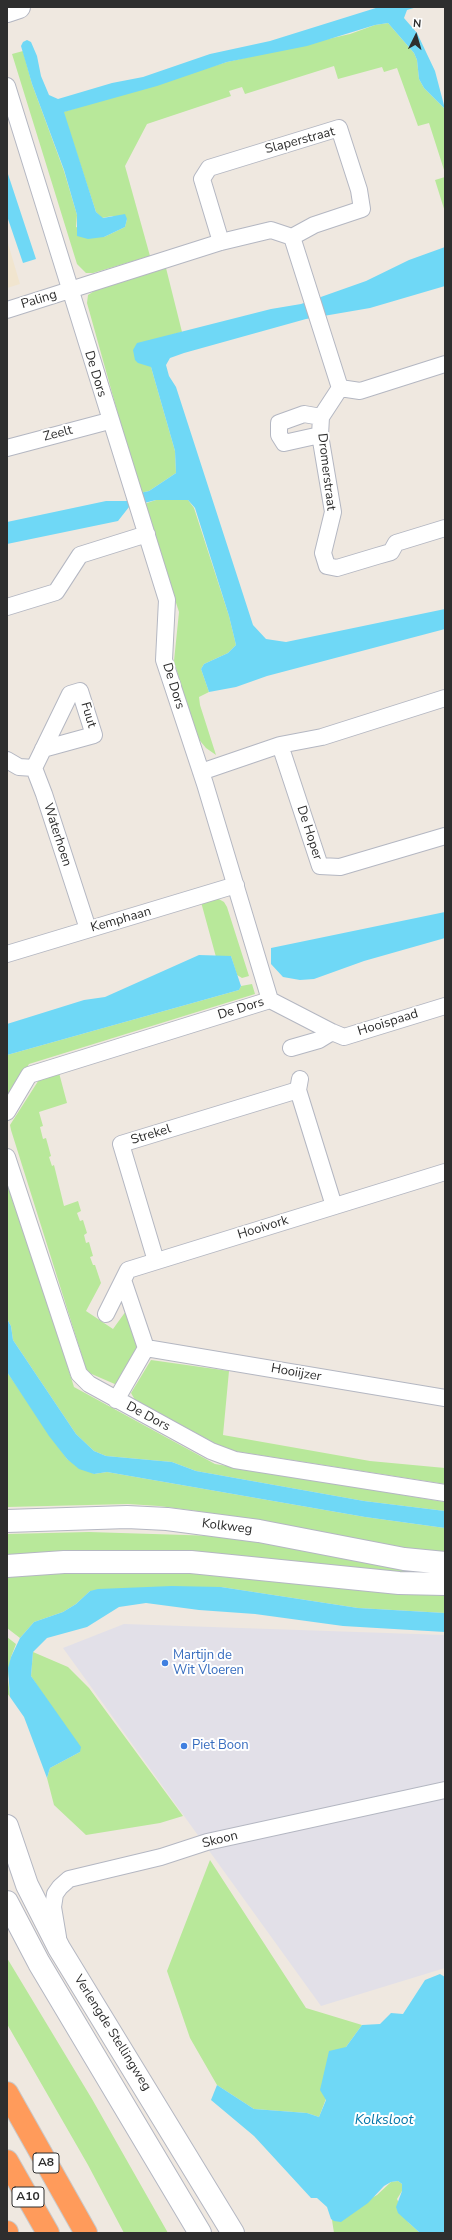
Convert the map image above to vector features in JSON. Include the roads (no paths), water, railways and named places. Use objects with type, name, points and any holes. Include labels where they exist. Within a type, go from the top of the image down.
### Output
[{"type":"highway","name":"A8","points":[[7,2093],[86,2233]]},
{"type":"highway","name":"A10","points":[[7,2161],[48,2233]]},
{"type":"street","points":[[7,11],[19,7]]},
{"type":"street","name":"De Dors","points":[[7,86],[109,421],[140,511],[167,600],[164,660],[201,772],[270,1000],[29,1075],[7,1112]]},
{"type":"street","name":"Slaperstraat","points":[[221,242],[202,180],[209,168],[339,128],[359,190],[362,209],[314,225],[292,237]]},
{"type":"street","points":[[70,290],[221,242],[271,230],[292,237],[311,295],[318,323],[340,388],[360,391],[445,364]]},
{"type":"street","name":"Paling","points":[[7,310],[70,290]]},
{"type":"street","name":"Dromerstraat","points":[[340,388],[321,417],[320,435],[333,512],[323,553],[327,566],[337,568],[391,552],[396,543],[445,528]]},
{"type":"street","name":"Dromerstraat","points":[[320,435],[284,443],[279,435],[279,423],[304,414],[321,417]]},
{"type":"street","name":"Zeelt","points":[[7,448],[109,421]]},
{"type":"street","points":[[7,607],[56,592],[80,555],[147,534]]},
{"type":"street","points":[[201,772],[280,745],[322,737],[445,698]]},
{"type":"street","name":"De Hoper","points":[[280,745],[320,866],[340,867],[445,836]]},
{"type":"street","points":[[7,760],[19,767],[34,768],[43,749]]},
{"type":"street","name":"Waterhoen","points":[[34,768],[44,794],[88,930]]},
{"type":"street","name":"Kemphaan","points":[[7,954],[236,885]]},
{"type":"street","name":"Hooispaad","points":[[270,1000],[344,1037],[445,1006]]},
{"type":"street","points":[[291,1048],[319,1040],[332,1032]]},
{"type":"street","name":"Strekel","points":[[156,1261],[121,1144],[299,1084],[334,1206]]},
{"type":"street","name":"De Dors","points":[[7,1157],[79,1374],[89,1384],[211,1451],[235,1460],[445,1494]]},
{"type":"street","name":"Hooivork","points":[[106,1314],[128,1270],[445,1172]]},
{"type":"street","points":[[116,1400],[146,1348],[123,1280]]},
{"type":"street","name":"Hooiijzer","points":[[146,1348],[445,1398]]},
{"type":"street","name":"Kolkweg","points":[[7,1521],[127,1517],[167,1519],[259,1531],[397,1558],[445,1563]]},
{"type":"street","points":[[7,1566],[64,1562],[191,1562],[399,1583],[445,1584]]},
{"type":"street","name":"Skoon","points":[[59,1948],[54,1908],[55,1894],[69,1879],[161,1857],[207,1842],[445,1790]]},
{"type":"street","name":"Verlengde Stellingweg","points":[[7,1826],[27,1885],[59,1948],[233,2233]]},
{"type":"street","name":"Verlengde Stellingweg","points":[[7,1902],[39,1963],[200,2233]]},
{"type":"water","points":[[379,7],[417,7],[407,10],[404,18],[417,33],[435,71],[445,109],[424,88],[419,79],[417,60],[414,53],[388,23],[375,25],[307,46],[227,62],[157,86],[64,112],[96,212],[103,218],[125,214],[127,219],[125,227],[104,237],[88,239],[77,236],[77,215],[64,170],[32,84],[21,46],[23,42],[27,40],[31,42],[37,56],[41,76],[49,95],[58,99],[112,83],[143,77],[210,54],[270,41]]},
{"type":"water","points":[[7,171],[36,259],[23,263],[7,216]]},
{"type":"water","points":[[445,247],[445,286],[370,308],[306,319],[184,353],[170,358],[166,365],[169,376],[176,387],[253,625],[266,639],[286,642],[445,609],[445,629],[267,676],[236,687],[209,692],[201,669],[204,664],[228,653],[236,645],[229,616],[195,508],[188,500],[156,500],[129,507],[118,521],[7,544],[7,522],[106,501],[127,501],[126,496],[149,491],[176,473],[175,451],[151,367],[138,363],[135,360],[133,350],[137,343],[271,309],[301,304],[366,281],[409,260]]},
{"type":"water","points":[[445,912],[445,938],[364,961],[314,979],[300,980],[283,977],[271,964],[271,948]]},
{"type":"water","points":[[199,955],[231,956],[241,986],[239,990],[7,1055],[7,1024],[84,1000],[105,997]]},
{"type":"water","points":[[7,1319],[11,1326],[13,1340],[76,1434],[94,1451],[106,1456],[172,1462],[196,1471],[364,1501],[445,1511],[445,1528],[365,1517],[107,1472],[94,1474],[79,1469],[67,1459],[49,1436],[7,1372]]},
{"type":"water","points":[[172,1586],[221,1587],[358,1608],[445,1613],[445,1632],[343,1626],[255,1614],[199,1610],[146,1603],[119,1607],[87,1627],[47,1638],[33,1652],[31,1676],[81,1747],[80,1752],[50,1768],[47,1778],[24,1717],[10,1697],[8,1668],[11,1657],[20,1638],[34,1622],[63,1612],[76,1604],[90,1591],[98,1589]]},
{"type":"water","name":"Kolksloot","points":[[440,1974],[445,1977],[445,2233],[420,2233],[398,2213],[396,2207],[402,2191],[402,2184],[398,2181],[391,2182],[384,2186],[368,2203],[341,2222],[334,2221],[331,2219],[327,2207],[317,2198],[311,2198],[254,2136],[211,2100],[217,2085],[254,2109],[307,2113],[319,2117],[326,2100],[320,2090],[329,2051],[346,2047],[362,2025],[380,2024],[391,2013],[403,2014],[425,1980]]},
{"type":"place","name":"Martijn de Wit Vloeren","points":[[165,1663]]},
{"type":"place","name":"Piet Boon","points":[[184,1746]]}]
